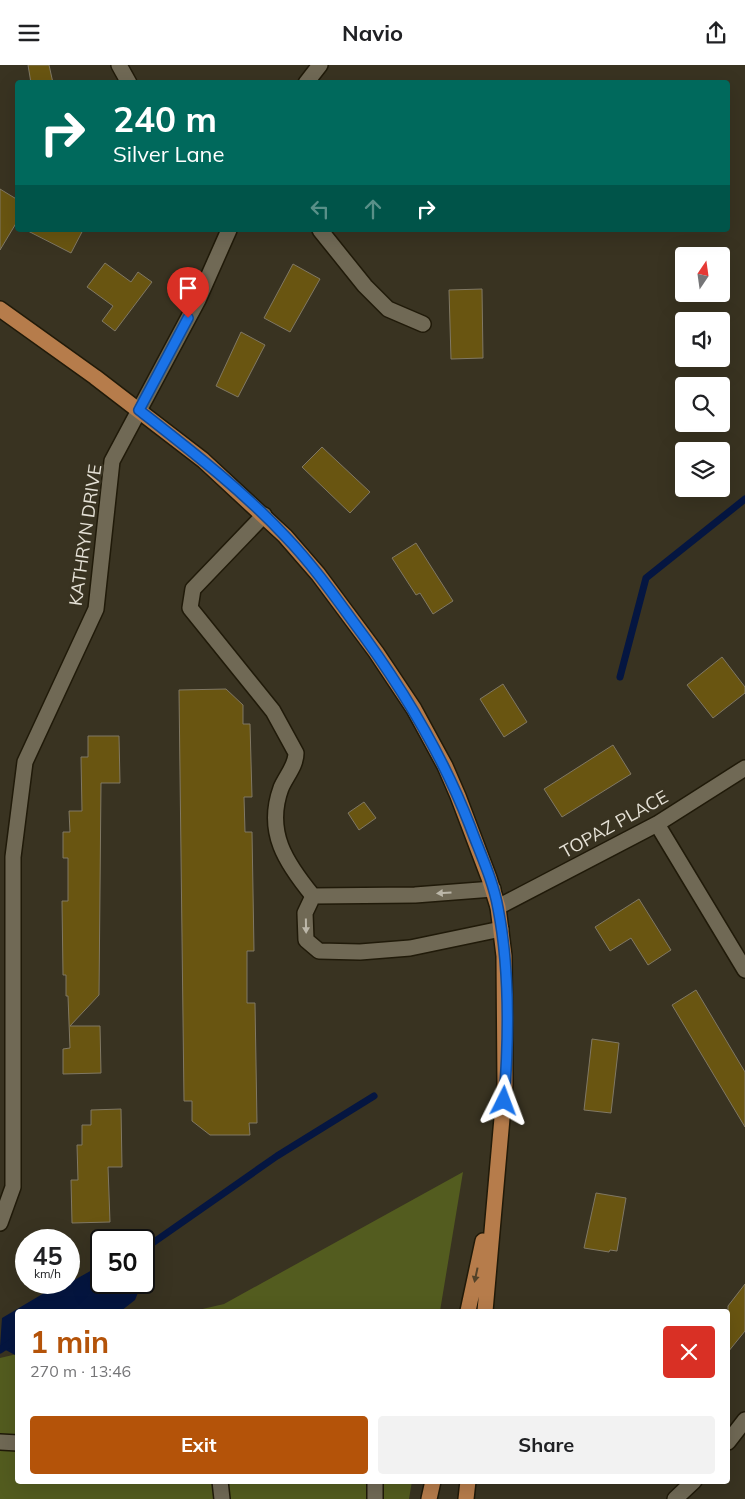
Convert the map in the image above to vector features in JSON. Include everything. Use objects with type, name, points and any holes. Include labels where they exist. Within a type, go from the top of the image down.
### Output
[{"type":"main road","points":[[0,309],[139,410],[202,460],[264,515],[318,574],[376,652],[414,709],[458,796],[493,889],[498,907],[504,956],[506,1084],[485,1309]]},
{"type":"main road","points":[[468,1309],[498,1176]]},
{"type":"main road","points":[[429,1499],[432,1484]]},
{"type":"main road","points":[[466,1499],[468,1484]]},
{"type":"street","points":[[119,65],[127,80]]},
{"type":"street","points":[[308,80],[320,65]]},
{"type":"street","name":"KATHRYN DRIVE","points":[[0,1223],[13,1187],[6,916],[25,762],[96,609],[112,461],[198,300],[228,232]]},
{"type":"street","points":[[322,232],[365,286],[388,309],[423,324]]},
{"type":"street","points":[[264,515],[193,589],[190,608],[272,711],[296,753],[296,761],[285,777],[275,804],[278,838],[280,847],[291,870],[313,896]]},
{"type":"street","name":"TOPAZ PLACE","points":[[498,907],[657,825],[745,768]]},
{"type":"street","points":[[657,825],[745,970]]},
{"type":"street","points":[[313,896],[414,895],[493,889]]},
{"type":"street","points":[[313,896],[305,913],[306,941],[319,951],[360,952],[410,948],[501,929]]},
{"type":"street","points":[[730,1440],[745,1421]]},
{"type":"street","points":[[0,1442],[15,1443]]},
{"type":"street","points":[[220,1484],[222,1499]]},
{"type":"street","points":[[374,1484],[374,1499]]},
{"type":"street","points":[[675,1499],[691,1484]]},
{"type":"green space","points":[[463,1172],[440,1309],[203,1309],[224,1304]]},
{"type":"green space","points":[[15,1354],[15,1484],[412,1484],[409,1499],[0,1499],[0,1358]]},
{"type":"water","points":[[90,1271],[90,1294],[137,1294],[135,1300],[124,1309],[17,1309],[42,1294],[80,1294],[80,1277]]},
{"type":"water","points":[[15,1310],[15,1355],[0,1347],[2,1318]]},
{"type":"building","points":[[28,65],[49,65],[52,80],[30,80]]},
{"type":"building","points":[[0,189],[15,198],[15,225],[0,250]]},
{"type":"building","points":[[30,232],[82,232],[71,253]]},
{"type":"building","points":[[105,263],[131,282],[138,272],[152,282],[115,331],[102,321],[113,306],[87,287]]},
{"type":"building","points":[[293,264],[320,279],[290,332],[264,318]]},
{"type":"building","points":[[482,289],[483,358],[451,359],[449,290]]},
{"type":"building","points":[[241,332],[265,345],[238,397],[216,386]]},
{"type":"building","points":[[322,447],[370,492],[350,513],[302,467]]},
{"type":"building","points":[[416,543],[453,601],[433,614],[420,593],[416,595],[392,558]]},
{"type":"building","points":[[722,657],[745,687],[745,693],[713,718],[687,685]]},
{"type":"building","points":[[503,684],[527,722],[504,737],[480,699]]},
{"type":"building","points":[[226,689],[243,705],[243,724],[250,724],[252,797],[244,797],[245,832],[252,832],[254,951],[247,951],[247,1003],[255,1003],[257,1123],[249,1123],[250,1135],[210,1135],[192,1121],[192,1101],[184,1101],[179,690]]},
{"type":"building","points":[[88,736],[119,736],[120,783],[101,783],[99,995],[70,1026],[100,1026],[101,1073],[63,1074],[63,1049],[70,1048],[66,975],[63,975],[62,901],[68,901],[68,858],[63,858],[63,832],[70,832],[69,811],[82,811],[81,757],[88,757]]},
{"type":"building","points":[[613,745],[631,774],[562,817],[544,789]]},
{"type":"building","points":[[364,802],[376,818],[359,830],[348,813]]},
{"type":"building","points":[[639,899],[671,950],[648,965],[631,938],[610,951],[595,927]]},
{"type":"building","points":[[696,990],[745,1072],[745,1127],[672,1005]]},
{"type":"building","points":[[592,1039],[619,1043],[611,1113],[584,1110]]},
{"type":"building","points":[[121,1109],[122,1167],[108,1167],[110,1222],[72,1223],[71,1180],[78,1180],[77,1145],[82,1145],[82,1125],[91,1125],[91,1110]]},
{"type":"building","points":[[596,1193],[626,1198],[617,1251],[610,1250],[609,1252],[584,1248]]},
{"type":"building","points":[[745,1284],[745,1331],[730,1350],[730,1309],[728,1309],[728,1306]]},
{"type":"waterway","points":[[620,677],[646,578],[745,499]]},
{"type":"waterway","points":[[155,1241],[277,1156],[374,1096]]},
{"type":"waterway","points":[[0,1350],[15,1340]]},
{"type":"route","points":[[188,318],[139,410],[247,498],[285,536],[318,574],[376,652],[414,709],[458,796],[490,877],[498,907],[504,956],[506,1084],[504,1101]]}]
